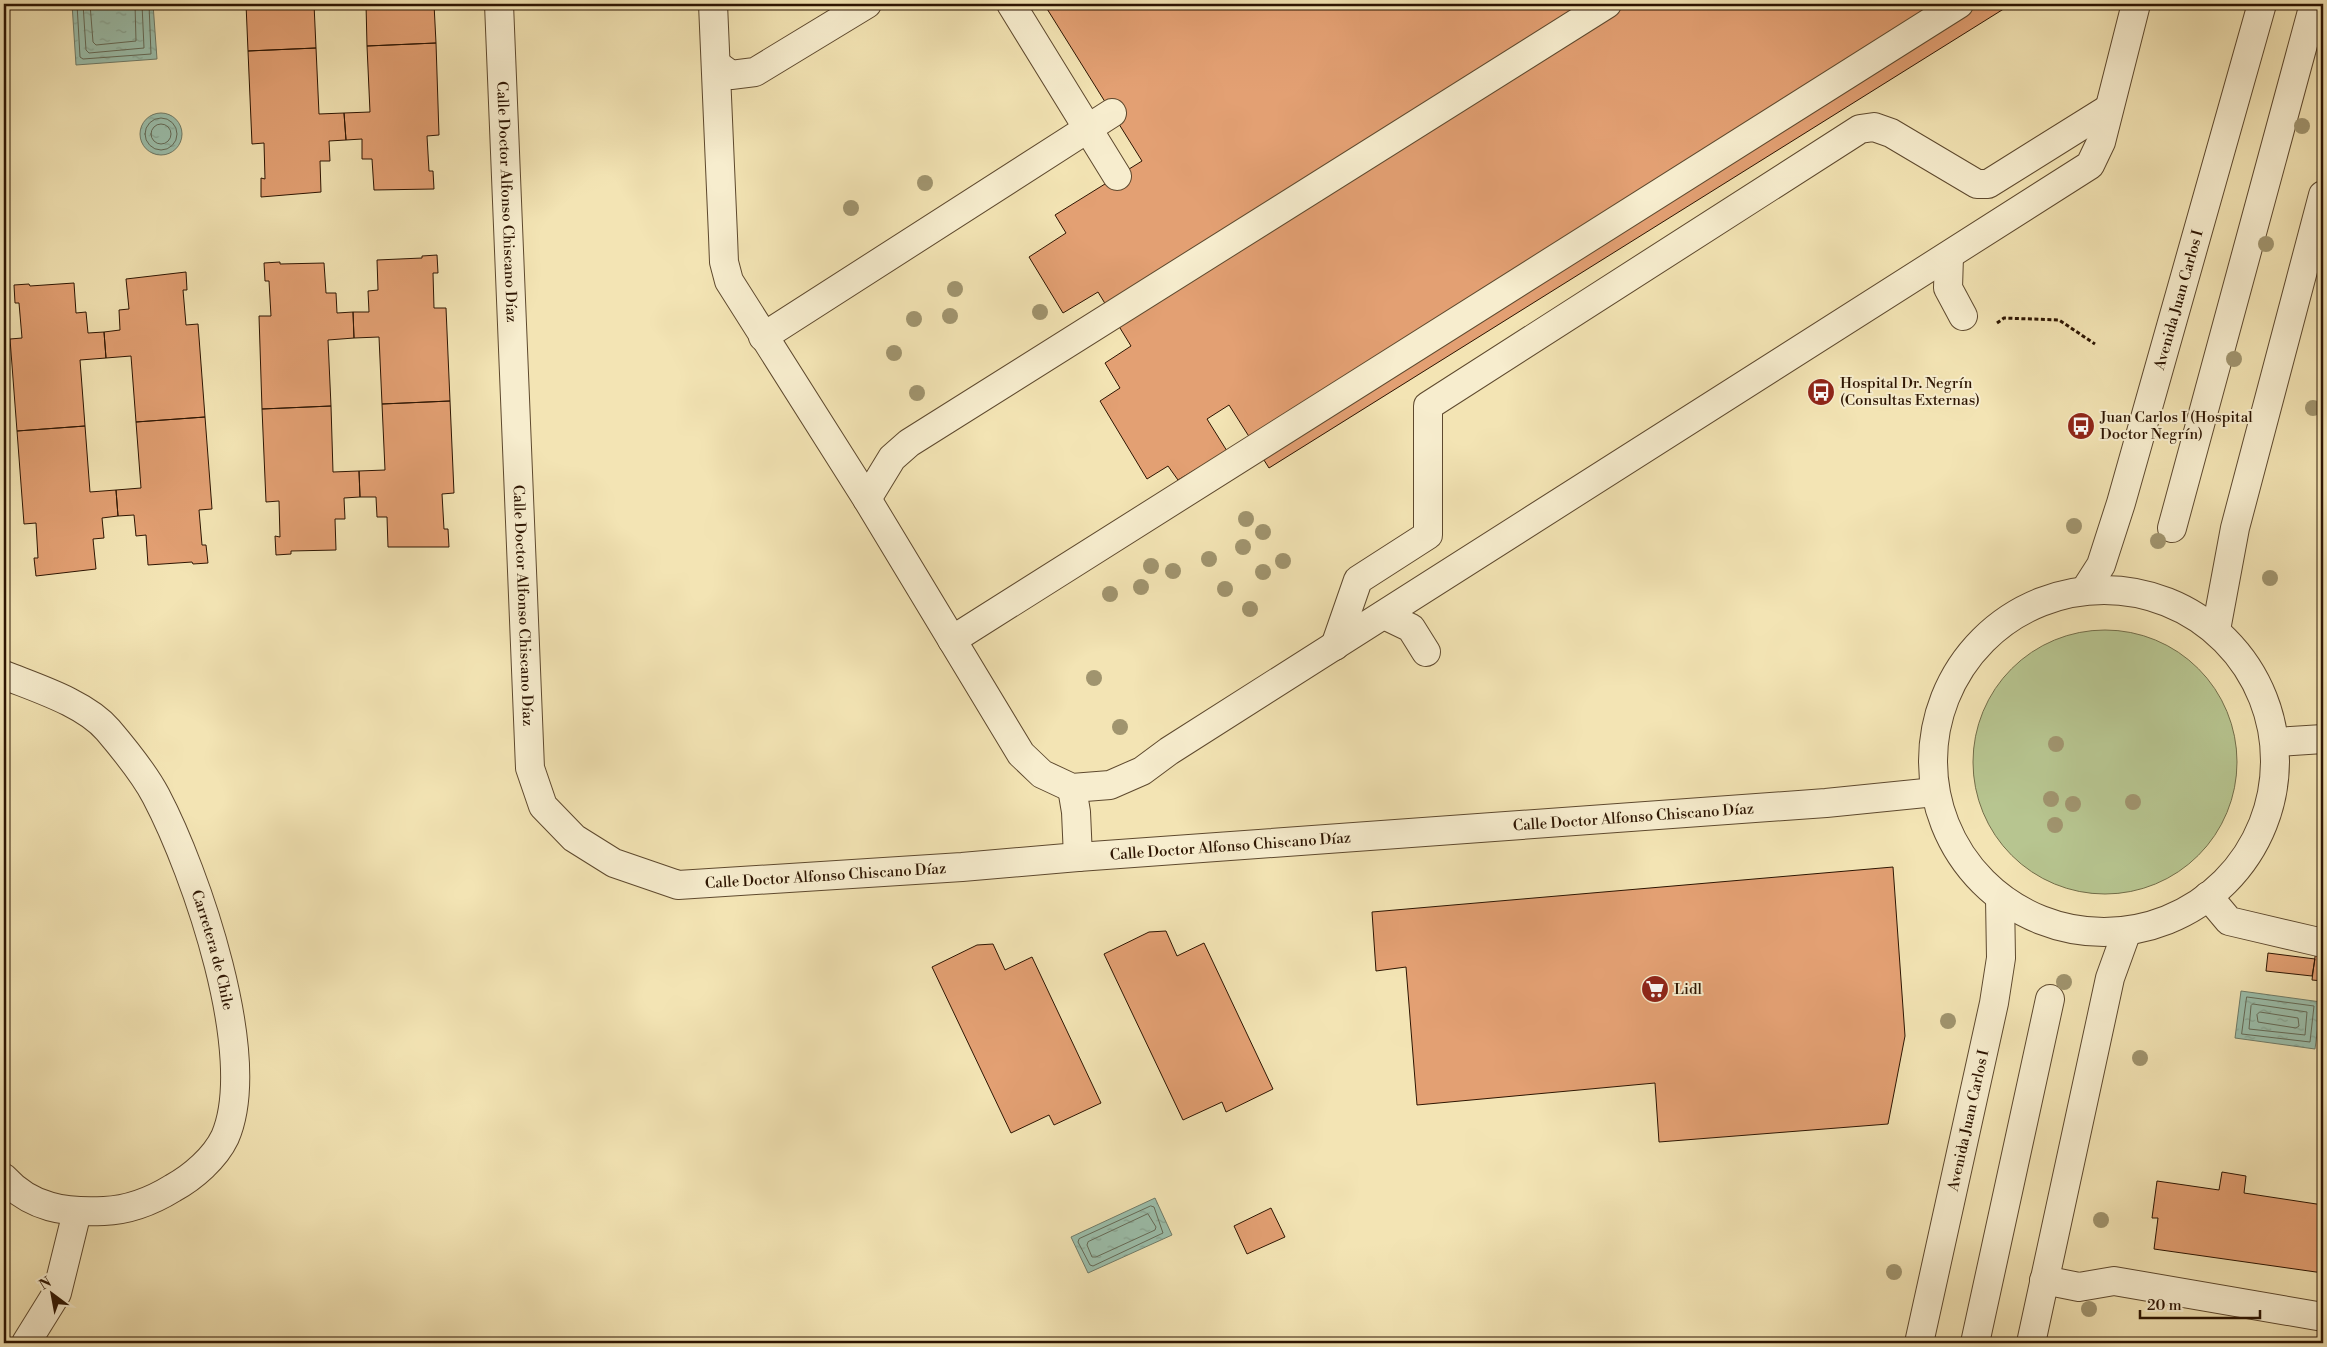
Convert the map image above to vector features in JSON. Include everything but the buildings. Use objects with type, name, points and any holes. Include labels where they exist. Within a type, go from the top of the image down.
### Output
[{"type":"street","name":"Calle Doctor Alfonso Chiscano Díaz","points":[[499,4],[530,768],[543,806],[574,838],[614,863],[678,885],[962,867],[1826,803],[1935,792]]},
{"type":"street","points":[[713,4],[724,262],[729,281],[867,499],[1021,754],[1042,774],[1072,788],[1110,785],[1142,771],[2090,165],[2101,142],[2136,4]]},
{"type":"street","points":[[716,64],[731,75],[755,72],[867,4]]},
{"type":"street","points":[[1011,4],[1117,176]]},
{"type":"street","points":[[867,499],[892,458],[909,443],[1607,4]]},
{"type":"street","points":[[952,640],[1959,4]]},
{"type":"street","points":[[2251,44],[2256,4]]},
{"type":"street","name":"Avenida Juan Carlos I","points":[[2085,590],[2102,565],[2121,503],[2262,4]]},
{"type":"street","points":[[2172,528],[2314,4]]},
{"type":"street","points":[[1335,646],[1358,580],[1428,535],[1428,406],[1860,129],[1874,127],[1891,132],[1977,184],[1988,184],[2108,109]]},
{"type":"street","points":[[763,337],[1112,113]]},
{"type":"street","points":[[2216,630],[2235,528],[2323,196]]},
{"type":"street","points":[[1949,256],[1948,288],[1963,316]]},
{"type":"street","points":[[2120,589],[2155,596],[2187,610],[2216,630],[2235,648],[2258,684],[2271,717],[2276,742],[2275,780],[2267,817],[2250,851],[2227,880],[2198,905],[2165,921],[2127,931],[2094,932],[2061,927],[2029,915],[2000,898],[1965,861],[1948,832],[1935,792],[1933,761],[1935,730],[1944,700],[1958,672],[1976,647],[1999,626],[2025,608],[2054,597],[2085,590],[2120,589]]},
{"type":"street","points":[[1384,615],[1411,628],[1426,652]]},
{"type":"street","name":"Carretera de Chile","points":[[4,675],[56,696],[106,728],[155,794],[176,837],[206,919],[231,1018],[236,1064],[234,1104],[224,1138],[208,1161],[186,1180],[156,1199],[119,1210],[77,1212],[39,1204],[14,1189],[4,1178]]},
{"type":"street","points":[[2276,742],[2323,739]]},
{"type":"street","points":[[1072,788],[1076,812],[1078,857]]},
{"type":"street","points":[[2208,896],[2229,922],[2323,943]]},
{"type":"street","name":"Avenida Juan Carlos I","points":[[1920,1343],[1994,1003],[2001,958],[2000,898]]},
{"type":"street","points":[[2031,1343],[2110,978],[2127,931]]},
{"type":"street","points":[[1975,1343],[2050,999]]},
{"type":"street","points":[[26,1343],[57,1292],[77,1212]]},
{"type":"street","points":[[2044,1280],[2080,1287],[2114,1281],[2323,1317]]},
{"type":"path","points":[[1994,325],[2004,318],[2059,320],[2095,344]]},
{"type":"green space","points":[[2105,630],[2143,636],[2167,646],[2198,669],[2221,700],[2231,724],[2237,762],[2231,800],[2221,824],[2198,855],[2167,878],[2143,888],[2105,894],[2067,888],[2043,878],[2012,855],[1989,824],[1979,800],[1973,762],[1979,724],[1989,700],[2012,669],[2043,646],[2067,636]]},
{"type":"water","points":[[72,4],[153,4],[157,59],[76,65]]},
{"type":"water","points":[[165,113],[173,116],[179,122],[182,134],[179,146],[173,152],[157,155],[149,152],[143,146],[140,130],[143,122],[149,116]]},
{"type":"water","points":[[2241,991],[2321,1002],[2315,1049],[2235,1038]]},
{"type":"water","points":[[1155,1198],[1172,1235],[1088,1273],[1071,1237]]},
{"type":"place","name":"Hospital Dr. Negrín (Consultas Externas)","points":[[1821,392]]},
{"type":"place","name":"Juan Carlos I (Hospital Doctor Negrín)","points":[[2081,426]]},
{"type":"place","name":"Lidl","points":[[1655,989]]}]
